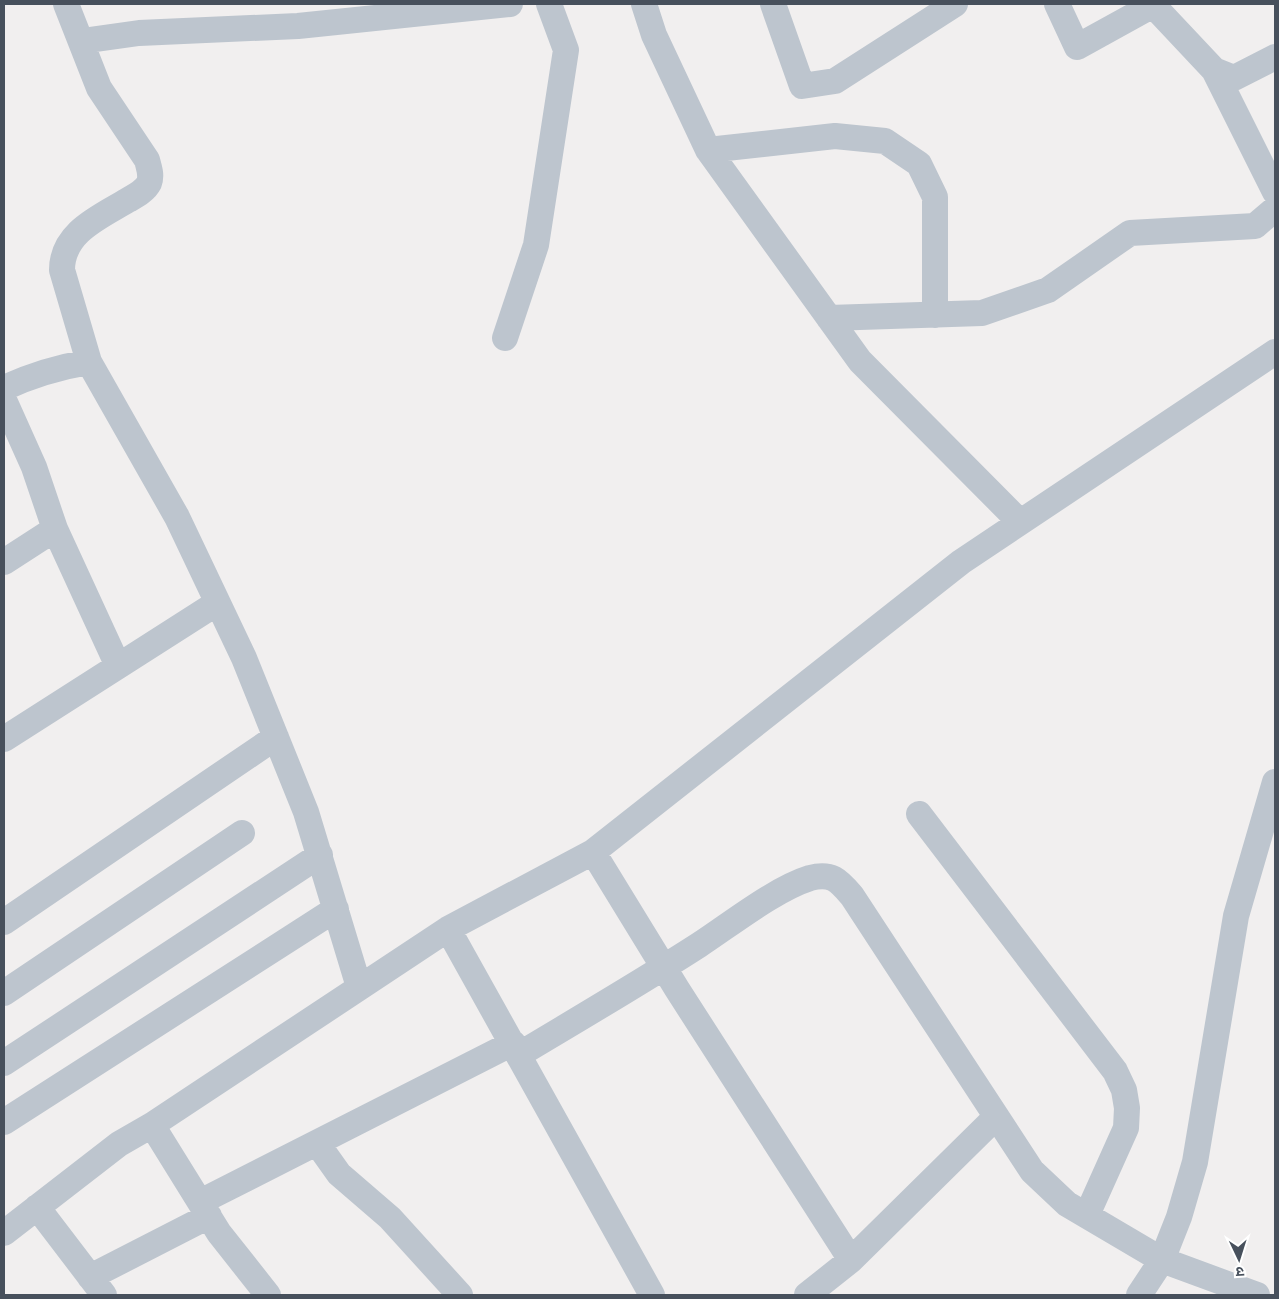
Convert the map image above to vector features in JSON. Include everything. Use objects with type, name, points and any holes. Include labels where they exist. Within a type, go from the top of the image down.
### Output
[{"type":"street","points":[[66,4],[99,88],[147,160],[151,173],[148,184],[138,194],[85,226],[71,240],[62,256],[62,270],[89,362],[177,517],[244,658],[306,812],[359,986]]},
{"type":"street","points":[[82,41],[139,34],[298,26],[510,4]]},
{"type":"street","points":[[505,338],[536,245],[566,50],[549,4]]},
{"type":"street","points":[[644,4],[654,35],[708,150],[860,361],[1020,522]]},
{"type":"street","points":[[773,4],[802,86],[835,81],[955,4]]},
{"type":"street","points":[[1057,4],[1078,46],[1152,4],[1214,70],[1275,192]]},
{"type":"street","points":[[1214,70],[1234,78],[1275,57]]},
{"type":"street","points":[[708,150],[835,136],[884,141],[919,164],[935,197],[935,314]]},
{"type":"street","points":[[829,318],[982,313],[1048,290],[1130,233],[1255,226],[1275,209]]},
{"type":"street","points":[[4,1233],[119,1144],[359,986],[448,929],[593,852],[954,568],[1275,352]]},
{"type":"street","points":[[4,388],[47,370],[89,362]]},
{"type":"street","points":[[4,400],[34,467],[55,529],[118,666]]},
{"type":"street","points":[[4,562],[55,529]]},
{"type":"street","points":[[4,739],[217,603]]},
{"type":"street","points":[[5,918],[276,737]]},
{"type":"street","points":[[1139,1295],[1162,1260],[1179,1217],[1195,1162],[1236,916],[1275,782]]},
{"type":"street","points":[[919,814],[1115,1071],[1124,1090],[1127,1108],[1126,1128],[1087,1215]]},
{"type":"street","points":[[4,993],[242,832]]},
{"type":"street","points":[[593,852],[664,968],[851,1260]]},
{"type":"street","points":[[4,1063],[320,855]]},
{"type":"street","points":[[37,1207],[97,1286],[205,1209],[316,1143],[516,1049],[664,968],[780,892],[811,878],[825,877],[837,879],[852,896],[995,1118],[1032,1171],[1066,1204],[1162,1260],[1257,1295]]},
{"type":"street","points":[[4,1122],[336,910]]},
{"type":"street","points":[[448,929],[652,1295]]},
{"type":"street","points":[[807,1295],[851,1260],[995,1118]]},
{"type":"street","points":[[152,1124],[219,1233],[268,1295]]},
{"type":"street","points":[[316,1143],[339,1174],[390,1218],[460,1295]]}]
